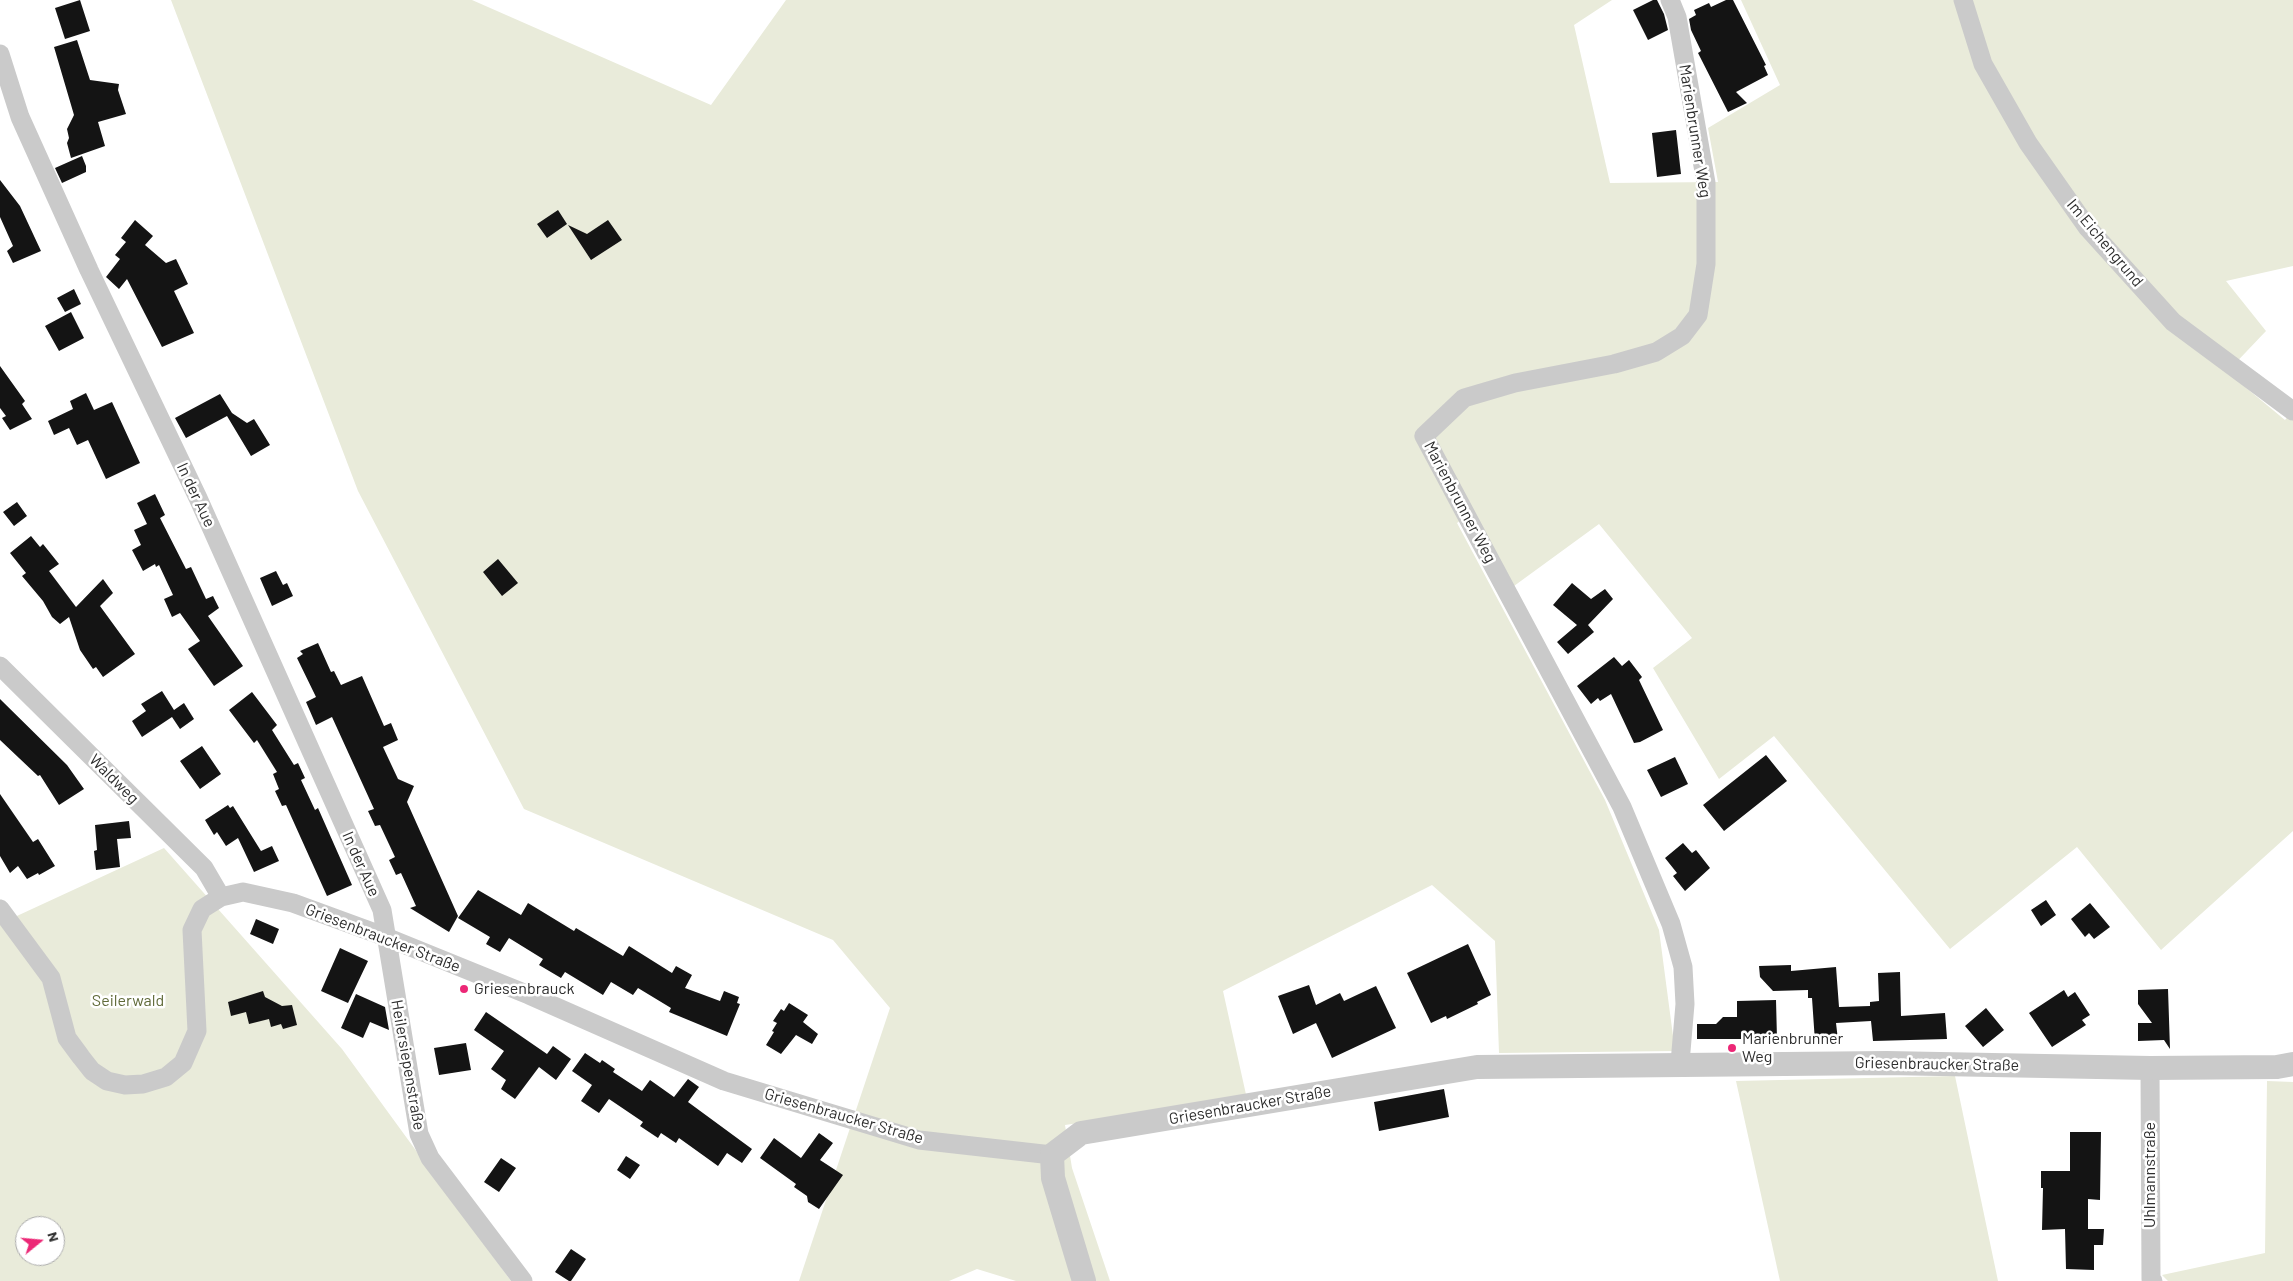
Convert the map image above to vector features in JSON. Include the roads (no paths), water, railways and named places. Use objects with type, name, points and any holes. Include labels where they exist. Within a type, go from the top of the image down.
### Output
[{"type":"street","name":"Marienbrunner Weg","points":[[1670,0],[1677,17],[1706,183],[1706,264],[1698,315],[1682,336],[1656,352],[1614,364],[1515,383],[1464,398],[1424,436],[1622,807],[1671,924],[1683,967],[1685,1004],[1680,1063]]},
{"type":"street","name":"Im Eichengrund","points":[[1963,0],[1983,64],[2028,143],[2087,227],[2173,322],[2293,411]]},
{"type":"street","name":"In der Aue","points":[[0,54],[20,117],[85,262],[198,498],[382,910],[386,937]]},
{"type":"street","name":"Waldweg","points":[[0,666],[204,868],[222,897]]},
{"type":"street","name":"Griesenbraucker Straße","points":[[0,909],[51,978],[67,1038],[92,1071],[107,1080],[126,1085],[143,1084],[166,1077],[183,1063],[196,1031],[192,930],[202,909],[222,897],[244,892],[293,903],[386,937],[529,996],[724,1081],[918,1140],[1052,1155],[1081,1133],[1477,1067],[1680,1063],[1887,1063],[2150,1068],[2277,1067],[2293,1064]]},
{"type":"street","name":"Heilersiepenstraße","points":[[386,937],[419,1134],[430,1158],[523,1281]]},
{"type":"street","name":"Uhlmannstraße","points":[[2150,1068],[2151,1278],[2153,1281]]},
{"type":"street","points":[[1052,1155],[1053,1178],[1084,1281]]},
{"type":"place","name":"Griesenbrauck","points":[[464,989]]},
{"type":"place","name":"Marienbrunner Weg","points":[[1732,1048]]},
{"type":"park label","name":"Seilerwald","points":[[128,1001]]}]
